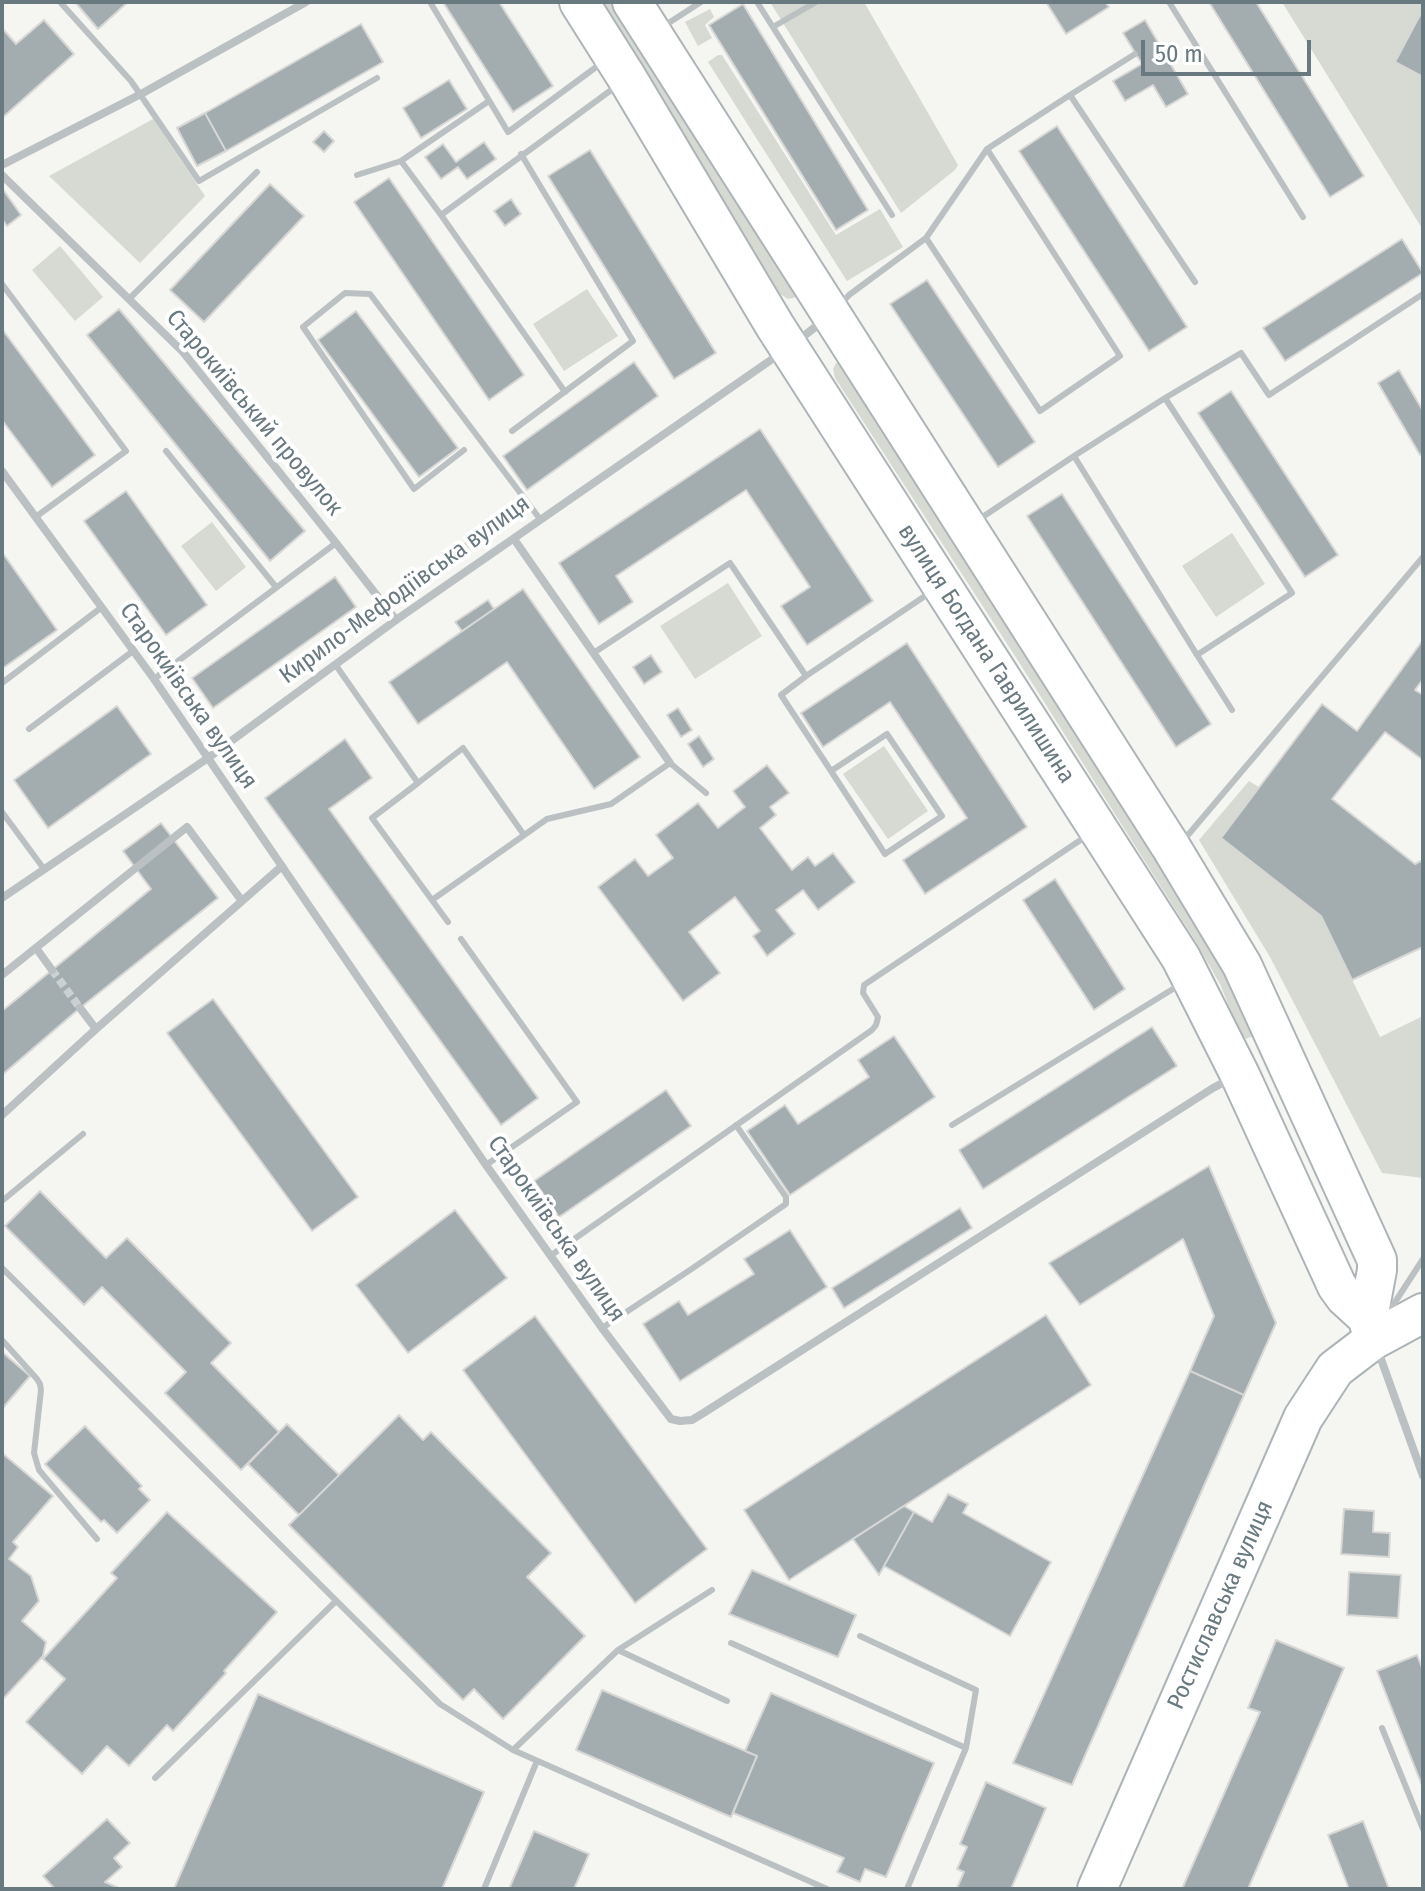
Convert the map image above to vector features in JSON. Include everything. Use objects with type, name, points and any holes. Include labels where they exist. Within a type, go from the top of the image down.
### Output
[{"type":"street","points":[[2,165],[141,94],[306,2]]},
{"type":"street","name":"вулиця Богдана Гаврилишина","points":[[579,2],[789,347],[1181,958],[1190,978],[1263,1067],[1377,1260],[1370,1329]]},
{"type":"street","name":"вулиця Богдана Гаврилишина","points":[[642,18],[1171,847],[1242,965],[1263,1067]]},
{"type":"street","name":"Старокиївський провулок","points":[[2,175],[183,352],[396,620]]},
{"type":"street","name":"Кирило-Мефодіївська вулиця","points":[[2,898],[208,758],[396,620],[789,347],[831,314]]},
{"type":"street","name":"Старокиївська вулиця","points":[[2,471],[154,679],[550,1256],[671,1419],[692,1420],[1199,1096],[1263,1067]]},
{"type":"street","points":[[514,539],[670,763]]},
{"type":"street","points":[[2,975],[187,827],[242,901]]},
{"type":"street","points":[[2,1115],[282,866]]},
{"type":"street","points":[[36,948],[52,970]]},
{"type":"street","points":[[80,1008],[96,1029]]},
{"type":"street","name":"Ростиславська вулиця","points":[[1097,1889],[1303,1418],[1335,1369],[1370,1329],[1423,1313]]},
{"type":"street","points":[[1370,1329],[1422,1473]]},
{"type":"lane","points":[[60,2],[141,94],[199,181],[377,78]]},
{"type":"lane","points":[[430,2],[508,132],[620,66]]},
{"type":"lane","points":[[642,18],[701,2]]},
{"type":"lane","points":[[757,2],[892,215]]},
{"type":"lane","points":[[773,27],[816,2]]},
{"type":"lane","points":[[1169,2],[1303,217]]},
{"type":"lane","points":[[831,314],[849,295],[926,238],[987,149],[1135,54]]},
{"type":"lane","points":[[441,215],[521,154],[620,66]]},
{"type":"lane","points":[[1070,95],[1195,282]]},
{"type":"lane","points":[[357,175],[401,161],[489,101]]},
{"type":"lane","points":[[926,238],[1040,411],[1120,356],[987,149]]},
{"type":"lane","points":[[512,431],[633,341],[521,154]]},
{"type":"lane","points":[[401,161],[565,392]]},
{"type":"lane","points":[[129,299],[257,172]]},
{"type":"lane","points":[[2,284],[126,451],[37,516]]},
{"type":"lane","points":[[464,450],[414,489],[303,327],[345,293],[370,294],[540,519]]},
{"type":"lane","points":[[965,524],[984,516],[1165,398],[1241,353],[1269,395],[1423,294]]},
{"type":"lane","points":[[1165,398],[1292,593],[1197,655]]},
{"type":"lane","points":[[166,451],[276,587]]},
{"type":"lane","points":[[1074,456],[1232,710]]},
{"type":"lane","points":[[154,679],[336,543]]},
{"type":"lane","points":[[1171,847],[1188,835],[1423,557]]},
{"type":"lane","points":[[595,652],[730,563],[806,676]]},
{"type":"lane","points":[[831,771],[887,734],[942,816],[885,854],[781,695],[941,584]]},
{"type":"lane","points":[[2,683],[102,607]]},
{"type":"lane","points":[[29,729],[133,651]]},
{"type":"lane","points":[[335,664],[418,783]]},
{"type":"lane","points":[[448,922],[372,818],[463,748],[524,835]]},
{"type":"lane","points":[[432,900],[547,819],[611,804],[670,763],[706,793]]},
{"type":"lane","points":[[2,812],[44,869]]},
{"type":"lane","points":[[550,1256],[876,1025],[878,1017],[863,993],[864,985],[871,979],[1097,828]]},
{"type":"lane","points":[[461,939],[577,1102],[486,1165]]},
{"type":"lane","points":[[952,1125],[1190,978]]},
{"type":"lane","points":[[602,1328],[786,1204],[786,1197],[736,1125]]},
{"type":"lane","points":[[2,1201],[83,1134]]},
{"type":"lane","points":[[1370,1329],[1381,1324],[1423,1259]]},
{"type":"lane","points":[[3,1270],[440,1704],[513,1750],[827,1889]]},
{"type":"lane","points":[[2,1340],[40,1384],[34,1453],[39,1470],[97,1539]]},
{"type":"lane","points":[[513,1750],[618,1650],[712,1590]]},
{"type":"lane","points":[[155,1778],[336,1601]]},
{"type":"lane","points":[[860,1636],[976,1690],[966,1748],[907,1889]]},
{"type":"lane","points":[[731,1643],[966,1748]]},
{"type":"lane","points":[[618,1650],[727,1701]]},
{"type":"lane","points":[[1382,1728],[1423,1829]]},
{"type":"lane","points":[[484,1889],[537,1761]]},
{"type":"shaded area","points":[[598,2],[622,2],[798,295],[788,299],[780,294]]},
{"type":"shaded area","points":[[770,2],[864,2],[958,165],[955,170],[901,213]]},
{"type":"shaded area","points":[[1282,2],[1423,2],[1423,230]]},
{"type":"shaded area","points":[[710,9],[714,17],[705,25],[712,38],[698,46],[685,22]]},
{"type":"shaded area","points":[[722,55],[836,235],[880,209],[903,247],[847,281],[708,62]]},
{"type":"shaded area","points":[[153,119],[205,196],[140,263],[49,176]]},
{"type":"shaded area","points":[[60,246],[103,297],[75,321],[32,270]]},
{"type":"shaded area","points":[[587,289],[618,336],[564,371],[533,324]]},
{"type":"shaded area","points":[[842,361],[1208,919],[1257,1034],[1246,1039],[1239,1031],[1220,984],[1194,939],[835,378],[833,369],[836,363]]},
{"type":"shaded area","points":[[503,515],[508,523],[418,589],[411,581]]},
{"type":"shaded area","points":[[212,522],[246,567],[216,591],[181,546]]},
{"type":"shaded area","points":[[1232,533],[1265,584],[1216,617],[1182,566]]},
{"type":"shaded area","points":[[728,583],[762,636],[695,679],[660,626]]},
{"type":"shaded area","points":[[884,746],[928,811],[888,839],[843,774]]},
{"type":"shaded area","points":[[1249,781],[1259,787],[1221,838],[1321,916],[1380,1037],[1423,1016],[1423,1178],[1382,1173],[1270,957],[1199,840]]},
{"type":"building","points":[[75,2],[128,2],[98,29]]},
{"type":"building","points":[[443,2],[499,2],[553,86],[513,112]]},
{"type":"building","points":[[1046,2],[1105,2],[1109,7],[1066,34]]},
{"type":"building","points":[[1209,2],[1256,2],[1364,176],[1330,197]]},
{"type":"building","points":[[743,4],[868,210],[836,230],[709,25]]},
{"type":"building","points":[[1420,15],[1423,16],[1423,77],[1395,62]]},
{"type":"building","points":[[44,20],[74,54],[2,118],[2,28],[16,44]]},
{"type":"building","points":[[1145,20],[1188,94],[1166,107],[1153,85],[1125,101],[1113,81],[1142,64],[1123,33]]},
{"type":"building","points":[[361,24],[383,62],[226,151],[205,113]]},
{"type":"building","points":[[449,80],[467,109],[421,138],[403,108]]},
{"type":"building","points":[[205,113],[226,151],[197,166],[177,128]]},
{"type":"building","points":[[1057,126],[1187,327],[1149,351],[1019,151]]},
{"type":"building","points":[[324,131],[334,141],[324,152],[313,142]]},
{"type":"building","points":[[484,142],[496,159],[467,179],[458,167],[441,179],[425,157],[443,144],[456,162]]},
{"type":"building","points":[[590,150],[716,353],[674,379],[548,176]]},
{"type":"building","points":[[389,178],[524,375],[489,400],[354,202]]},
{"type":"building","points":[[270,184],[304,216],[204,322],[170,290]]},
{"type":"building","points":[[2,188],[21,215],[7,226],[2,219]]},
{"type":"building","points":[[511,199],[521,214],[505,226],[494,211]]},
{"type":"building","points":[[1402,239],[1423,273],[1285,361],[1263,328]]},
{"type":"building","points":[[927,280],[1035,442],[998,467],[890,304]]},
{"type":"building","points":[[119,309],[305,531],[270,561],[87,335]]},
{"type":"building","points":[[356,311],[458,448],[419,477],[318,340]]},
{"type":"building","points":[[2,329],[95,455],[52,487],[2,420]]},
{"type":"building","points":[[634,362],[658,396],[527,490],[503,456]]},
{"type":"building","points":[[1399,370],[1423,411],[1423,453],[1420,455],[1378,383]]},
{"type":"building","points":[[1231,391],[1338,555],[1305,577],[1198,413]]},
{"type":"building","points":[[760,429],[873,601],[807,645],[781,606],[810,587],[746,490],[616,576],[633,602],[599,624],[559,563]]},
{"type":"building","points":[[126,491],[207,605],[166,635],[84,521]]},
{"type":"building","points":[[1062,494],[1211,724],[1176,747],[1027,516]]},
{"type":"building","points":[[2,552],[57,630],[3,668],[2,666]]},
{"type":"building","points":[[335,577],[356,607],[213,708],[192,678]]},
{"type":"building","points":[[523,589],[640,757],[594,789],[507,662],[418,724],[389,682]]},
{"type":"building","points":[[488,600],[494,609],[462,631],[455,622]]},
{"type":"building","points":[[1423,640],[1423,679],[1415,690],[1423,695],[1423,760],[1385,732],[1332,799],[1415,864],[1423,860],[1423,947],[1352,980],[1321,916],[1221,838],[1322,704],[1357,731]]},
{"type":"building","points":[[907,643],[1027,827],[925,894],[903,860],[967,818],[890,702],[823,747],[801,713]]},
{"type":"building","points":[[651,655],[662,672],[644,684],[633,667]]},
{"type":"building","points":[[117,706],[151,754],[48,828],[14,780]]},
{"type":"building","points":[[678,708],[692,730],[681,737],[667,715]]},
{"type":"building","points":[[699,736],[714,759],[703,767],[688,744]]},
{"type":"building","points":[[345,739],[372,778],[329,809],[538,1098],[501,1125],[265,798]]},
{"type":"building","points":[[767,765],[789,793],[770,807],[776,815],[760,828],[792,870],[808,857],[815,866],[833,853],[855,882],[818,910],[803,890],[776,910],[795,934],[767,956],[753,936],[760,931],[735,897],[689,932],[720,973],[683,1001],[598,887],[635,859],[648,876],[673,858],[656,835],[698,803],[718,828],[745,807],[733,791]]},
{"type":"building","points":[[161,823],[218,898],[2,1075],[2,1011],[151,889],[123,851]]},
{"type":"building","points":[[1055,879],[1125,989],[1094,1010],[1023,900]]},
{"type":"building","points":[[213,999],[358,1197],[312,1231],[167,1033]]},
{"type":"building","points":[[1152,1027],[1177,1066],[983,1189],[959,1150]]},
{"type":"building","points":[[894,1036],[935,1097],[790,1195],[747,1131],[785,1105],[798,1124],[869,1077],[858,1060]]},
{"type":"building","points":[[666,1090],[691,1126],[559,1217],[534,1181]]},
{"type":"building","points":[[1209,1166],[1276,1323],[1244,1395],[1190,1371],[1214,1316],[1183,1239],[1080,1305],[1049,1263]]},
{"type":"building","points":[[40,1191],[106,1258],[127,1238],[231,1343],[211,1363],[279,1432],[241,1470],[165,1393],[186,1372],[102,1287],[84,1305],[5,1226]]},
{"type":"building","points":[[960,1208],[972,1228],[844,1308],[832,1288]]},
{"type":"building","points":[[455,1210],[507,1278],[408,1353],[356,1285]]},
{"type":"building","points":[[790,1230],[827,1287],[680,1381],[643,1324],[679,1301],[688,1315],[754,1274],[744,1259]]},
{"type":"building","points":[[1046,1315],[1091,1385],[789,1580],[744,1510]]},
{"type":"building","points":[[535,1316],[707,1549],[635,1603],[463,1370]]},
{"type":"building","points":[[2,1352],[30,1376],[2,1409]]},
{"type":"building","points":[[1190,1371],[1244,1395],[1072,1785],[1013,1763]]},
{"type":"building","points":[[399,1415],[423,1440],[431,1432],[551,1553],[527,1577],[585,1636],[503,1719],[474,1689],[463,1700],[289,1525]]},
{"type":"building","points":[[287,1424],[339,1475],[299,1515],[248,1464]]},
{"type":"building","points":[[85,1426],[142,1486],[139,1489],[150,1500],[117,1533],[104,1520],[101,1522],[45,1464]]},
{"type":"building","points":[[2,1453],[53,1496],[13,1542],[18,1547],[9,1559],[31,1576],[39,1601],[22,1621],[46,1642],[43,1656],[2,1700]]},
{"type":"building","points":[[948,1494],[968,1504],[963,1513],[1051,1562],[1010,1636],[884,1566],[914,1512],[932,1522]]},
{"type":"building","points":[[904,1506],[914,1512],[879,1575],[853,1539]]},
{"type":"building","points":[[1344,1509],[1374,1511],[1373,1532],[1390,1533],[1389,1557],[1341,1554]]},
{"type":"building","points":[[167,1512],[277,1612],[173,1731],[167,1725],[129,1766],[107,1746],[82,1774],[26,1722],[65,1679],[43,1659],[117,1578],[111,1573]]},
{"type":"building","points":[[752,1570],[856,1615],[838,1657],[729,1614]]},
{"type":"building","points":[[1349,1572],[1401,1575],[1398,1618],[1347,1615]]},
{"type":"building","points":[[1276,1640],[1344,1668],[1248,1889],[1182,1889],[1260,1712],[1248,1708]]},
{"type":"building","points":[[1417,1655],[1423,1670],[1423,1788],[1377,1671]]},
{"type":"building","points":[[602,1690],[757,1756],[731,1817],[576,1750]]},
{"type":"building","points":[[771,1693],[934,1763],[886,1877],[865,1869],[860,1882],[837,1872],[844,1858],[733,1813],[757,1756],[745,1751]]},
{"type":"building","points":[[258,1694],[484,1792],[442,1889],[174,1889]]},
{"type":"building","points":[[986,1782],[1046,1808],[1011,1889],[959,1889],[964,1872],[957,1869],[967,1847],[960,1844]]},
{"type":"building","points":[[107,1819],[130,1843],[114,1858],[122,1867],[105,1882],[121,1889],[55,1889],[43,1876]]},
{"type":"building","points":[[1363,1821],[1389,1889],[1349,1889],[1328,1835]]},
{"type":"building","points":[[534,1831],[589,1854],[574,1889],[509,1889]]},
{"type":"tunnel","points":[[52,970],[80,1008]]}]
